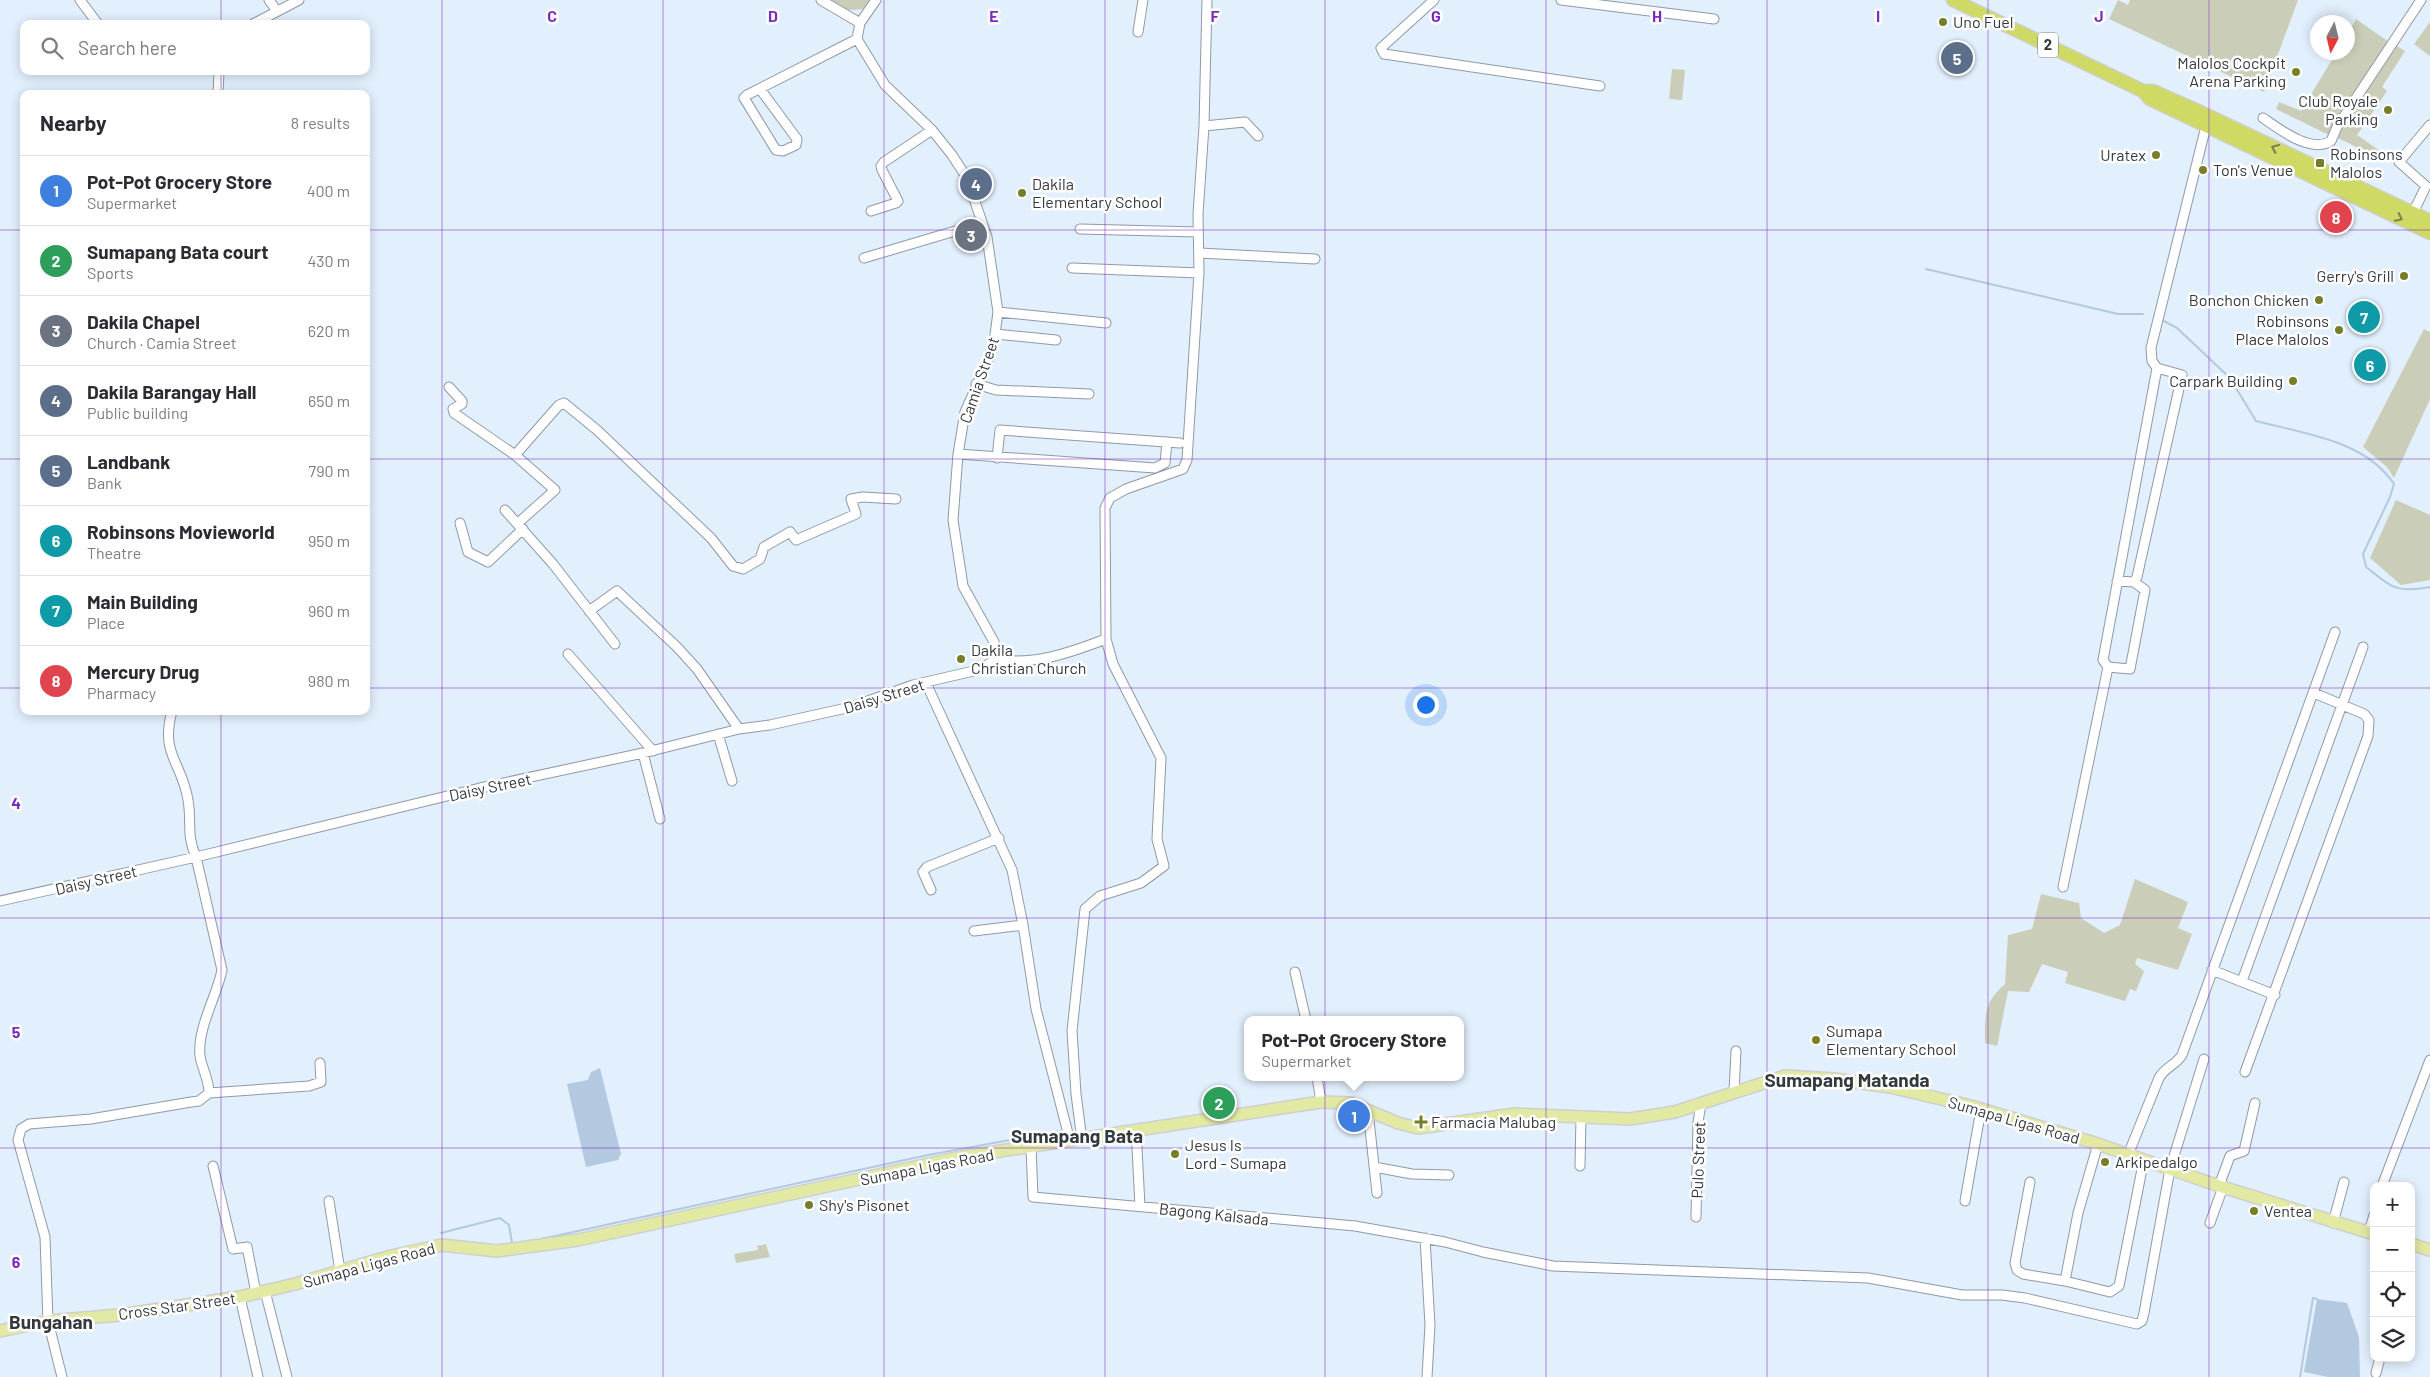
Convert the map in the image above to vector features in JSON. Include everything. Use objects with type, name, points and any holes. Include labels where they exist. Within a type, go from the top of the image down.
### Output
[{"type":"highway","name":"2","points":[[1952,0],[2143,91],[2150,99],[2206,126],[2370,199],[2413,213],[2430,221]]},
{"type":"highway","name":"2","points":[[2143,91],[2153,91],[2196,110],[2370,199],[2430,233]]},
{"type":"main road","name":"Sumapa Ligas Road","points":[[261,1292],[391,1256],[442,1245],[485,1251],[509,1251],[578,1240],[825,1188],[925,1164],[1082,1140],[1136,1129],[1321,1102],[1340,1101],[1398,1123],[1418,1128],[1496,1115],[1581,1116],[1630,1119],[1650,1117],[1701,1104],[1785,1076],[1812,1077],[1890,1087],[1981,1109],[2098,1144],[2221,1187],[2370,1232]]},
{"type":"main road","points":[[2415,1246],[2430,1250]]},
{"type":"main road","name":"Cross Star Street","points":[[0,1331],[48,1321],[128,1314],[240,1297],[261,1292]]},
{"type":"street","points":[[80,0],[95,20]]},
{"type":"street","points":[[269,0],[277,11]]},
{"type":"street","points":[[260,20],[299,0]]},
{"type":"street","points":[[821,0],[860,23]]},
{"type":"street","points":[[760,89],[797,139],[796,145],[782,151],[776,150],[745,102],[747,95],[857,40],[860,23],[876,0]]},
{"type":"street","points":[[1138,32],[1143,0]]},
{"type":"street","points":[[1082,1140],[1076,1094],[1072,1031],[1085,909],[1100,896],[1141,883],[1164,866],[1157,839],[1161,758],[1113,664],[1106,639],[1105,508],[1110,498],[1126,489],[1183,469],[1187,460],[1199,273],[1198,232],[1204,126],[1207,0]]},
{"type":"street","points":[[1434,0],[1381,48],[1384,54],[1600,86]]},
{"type":"street","points":[[1561,0],[1714,19]]},
{"type":"street","points":[[2263,118],[2291,138],[2317,145],[2326,144],[2331,141],[2337,127],[2421,0]]},
{"type":"street","name":"Camia Street","points":[[857,40],[885,84],[932,130],[967,178],[989,246],[998,312],[995,334],[988,360],[965,412],[958,454],[952,520],[963,586],[994,642],[994,659]]},
{"type":"street","points":[[218,90],[219,75]]},
{"type":"street","points":[[1204,126],[1245,122],[1258,136]]},
{"type":"street","points":[[2413,213],[2426,186],[2399,162],[2430,125]]},
{"type":"street","points":[[2062,887],[2108,668],[2103,660],[2157,368],[2151,353],[2156,326],[2206,126]]},
{"type":"street","points":[[871,211],[898,201],[882,170],[881,166],[884,162],[932,130]]},
{"type":"street","points":[[864,258],[982,223]]},
{"type":"street","points":[[1080,228],[1198,232]]},
{"type":"street","points":[[1199,253],[1315,259]]},
{"type":"street","points":[[1072,268],[1199,273]]},
{"type":"street","points":[[998,312],[1106,323]]},
{"type":"street","points":[[995,334],[1056,340]]},
{"type":"street","points":[[2134,582],[2182,375],[2157,368]]},
{"type":"street","points":[[976,384],[996,390],[1089,394]]},
{"type":"street","points":[[449,387],[462,401],[462,404],[453,409],[454,413],[515,454],[555,490],[488,562],[468,552],[460,523]]},
{"type":"street","points":[[515,454],[559,405],[568,404],[711,538],[733,566],[743,569],[760,559],[764,547],[790,532],[796,540],[856,514],[851,500],[863,497],[896,499]]},
{"type":"street","points":[[997,458],[1000,430],[1180,443]]},
{"type":"street","points":[[958,454],[1155,468],[1165,463],[1167,442]]},
{"type":"street","points":[[505,510],[521,526],[614,644]]},
{"type":"street","points":[[2108,668],[2130,669],[2145,590],[2134,582],[2117,581]]},
{"type":"street","points":[[589,611],[617,591],[678,647],[697,669],[739,729]]},
{"type":"street","points":[[2128,1155],[2159,1078],[2163,1071],[2178,1062],[2182,1055],[2335,632]]},
{"type":"street","points":[[994,659],[1016,663],[1068,653],[1106,639]]},
{"type":"street","points":[[2242,981],[2363,647]]},
{"type":"street","points":[[568,654],[653,750]]},
{"type":"street","name":"Daisy Street","points":[[0,901],[196,857],[480,788],[643,753],[739,729],[770,725],[851,707],[926,683],[978,670],[994,659]]},
{"type":"street","points":[[926,683],[999,838],[1012,870],[1024,925],[1036,1009],[1070,1141]]},
{"type":"street","points":[[2245,1072],[2368,736],[2369,720],[2364,714],[2314,693]]},
{"type":"street","points":[[171,715],[167,741],[188,800],[189,842],[196,857],[222,970],[205,1022],[200,1055],[209,1083],[210,1093]]},
{"type":"street","points":[[718,734],[732,781]]},
{"type":"street","points":[[643,753],[660,819]]},
{"type":"street","points":[[931,890],[923,872],[927,867],[999,838]]},
{"type":"street","points":[[974,932],[1024,925]]},
{"type":"street","points":[[2212,970],[2274,995]]},
{"type":"street","points":[[1295,972],[1305,1016]]},
{"type":"street","points":[[1734,1092],[1736,1051]]},
{"type":"street","points":[[2170,1169],[2204,1059]]},
{"type":"street","points":[[2384,1182],[2430,1060]]},
{"type":"street","points":[[62,1377],[48,1321],[47,1247],[18,1140],[21,1129],[29,1124],[91,1119],[191,1102],[199,1100],[210,1093],[309,1086],[321,1082],[320,1063]]},
{"type":"street","points":[[1318,1081],[1321,1102]]},
{"type":"street","points":[[2210,1223],[2230,1156],[2244,1151],[2255,1103]]},
{"type":"street","name":"Pulo Street","points":[[1696,1217],[1698,1122],[1701,1104]]},
{"type":"street","points":[[1965,1201],[1981,1109]]},
{"type":"street","points":[[1368,1111],[1377,1193]]},
{"type":"street","points":[[1580,1166],[1581,1116]]},
{"type":"street","points":[[1136,1129],[1140,1206]]},
{"type":"street","points":[[2065,1281],[2078,1213],[2098,1144]]},
{"type":"street","name":"Bagong Kalsada","points":[[1031,1147],[1033,1197],[1355,1226],[1445,1242],[1483,1252],[1553,1266],[1868,1278],[1962,1295],[2002,1295],[2025,1298],[2137,1324],[2142,1320],[2144,1313],[2170,1169]]},
{"type":"street","points":[[2030,1182],[2015,1263],[2017,1270],[2023,1274],[2065,1281],[2110,1292],[2119,1286],[2144,1160]]},
{"type":"street","points":[[213,1166],[234,1249],[247,1246],[287,1377]]},
{"type":"street","points":[[1374,1166],[1412,1174],[1449,1175]]},
{"type":"street","points":[[2333,1222],[2344,1182]]},
{"type":"street","points":[[329,1201],[340,1271]]},
{"type":"street","points":[[1425,1238],[1430,1325],[1427,1377]]},
{"type":"street","points":[[240,1297],[258,1377]]},
{"type":"street","points":[[2376,1373],[2379,1362]]},
{"type":"green space","points":[[827,0],[872,0],[866,9],[848,10]]},
{"type":"green space","points":[[2118,0],[2128,5],[2130,0],[2298,0],[2264,92],[2109,19]]},
{"type":"green space","points":[[2356,19],[2389,42],[2331,136],[2276,109],[2279,102],[2301,111],[2332,60],[2355,60]]},
{"type":"green space","points":[[2430,22],[2430,56],[2414,44]]},
{"type":"green space","points":[[2391,42],[2405,51],[2382,87],[2387,91],[2357,135],[2383,153],[2379,158],[2338,138],[2339,128]]},
{"type":"green space","points":[[1672,69],[1685,70],[1682,100],[1669,99]]},
{"type":"green space","points":[[2424,329],[2430,332],[2430,399],[2394,478],[2387,467],[2363,447]]},
{"type":"green space","points":[[2396,500],[2430,515],[2430,580],[2401,585],[2370,558]]},
{"type":"green space","points":[[2135,879],[2188,902],[2178,928],[2192,934],[2178,970],[2137,958],[2135,964],[2144,971],[2136,991],[2130,989],[2125,1001],[2065,983],[2068,972],[2042,964],[2029,992],[2008,991],[1997,1046],[1985,1043],[1985,1025],[1989,1004],[2005,984],[2008,935],[2032,929],[2041,894],[2079,903],[2081,918],[2104,933],[2120,925]]},
{"type":"green space","points":[[1222,1090],[1226,1115],[1215,1116],[1211,1092]]},
{"type":"green space","points":[[766,1244],[770,1257],[736,1263],[734,1254],[758,1250],[757,1246]]},
{"type":"water","points":[[600,1068],[621,1154],[618,1160],[586,1167],[567,1084],[588,1080],[591,1072]]},
{"type":"water","points":[[2317,1299],[2347,1303],[2359,1337],[2360,1377],[2328,1377],[2304,1372]]},
{"type":"waterway","points":[[1926,269],[2118,314],[2143,314]]},
{"type":"waterway","points":[[2162,320],[2177,328],[2230,378],[2256,421],[2332,441],[2367,457],[2382,469],[2394,484],[2390,497],[2363,554],[2366,567],[2382,580],[2401,589],[2430,587]]},
{"type":"waterway","points":[[541,1239],[928,1155],[1065,1130]]},
{"type":"waterway","points":[[441,1233],[500,1218],[509,1225],[512,1243],[515,1244]]},
{"type":"waterway","points":[[2300,1377],[2313,1298],[2317,1299]]},
{"type":"place","name":"Uno Fuel","points":[[1943,22]]},
{"type":"place","name":"Landbank","points":[[1957,58]]},
{"type":"place","name":"Malolos Cockpit Arena Parking","points":[[2296,72]]},
{"type":"place","name":"Club Royale Parking","points":[[2388,110]]},
{"type":"place","name":"Uratex","points":[[2156,155]]},
{"type":"place","name":"Robinsons Malolos","points":[[2320,163]]},
{"type":"place","name":"Ton's Venue","points":[[2203,170]]},
{"type":"place","name":"Dakila Barangay Hall","points":[[976,184]]},
{"type":"place","name":"Dakila Elementary School","points":[[1022,193]]},
{"type":"place","name":"Mercury Drug","points":[[2336,217]]},
{"type":"place","name":"Dakila Chapel","points":[[971,235]]},
{"type":"place","name":"Gerry's Grill","points":[[2404,276]]},
{"type":"place","name":"Bonchon Chicken","points":[[2319,300]]},
{"type":"place","name":"Main Building","points":[[2364,317]]},
{"type":"place","name":"Robinsons Place Malolos","points":[[2339,330]]},
{"type":"place","name":"Robinsons Movieworld","points":[[2370,365]]},
{"type":"place","name":"Carpark Building","points":[[2293,381]]},
{"type":"place","name":"Dakila Christian Church","points":[[961,659]]},
{"type":"place","name":"Sumapa Elementary School","points":[[1816,1040]]},
{"type":"place","name":"Sumapang Bata court","points":[[1219,1103]]},
{"type":"place","name":"Pot-Pot Grocery Store","points":[[1354,1116]]},
{"type":"place","name":"Farmacia Malubag","points":[[1421,1122]]},
{"type":"place","name":"Jesus Is Lord - Sumapa","points":[[1175,1154]]},
{"type":"place","name":"Arkipedalgo","points":[[2105,1162]]},
{"type":"place","name":"Shy's Pisonet","points":[[809,1205]]},
{"type":"place","name":"Ventea","points":[[2254,1211]]},
{"type":"district","name":"Sumapang Matanda","points":[[1847,1080]]},
{"type":"district","name":"Sumapang Bata","points":[[1077,1136]]},
{"type":"district","name":"Bungahan","points":[[51,1322]]}]
